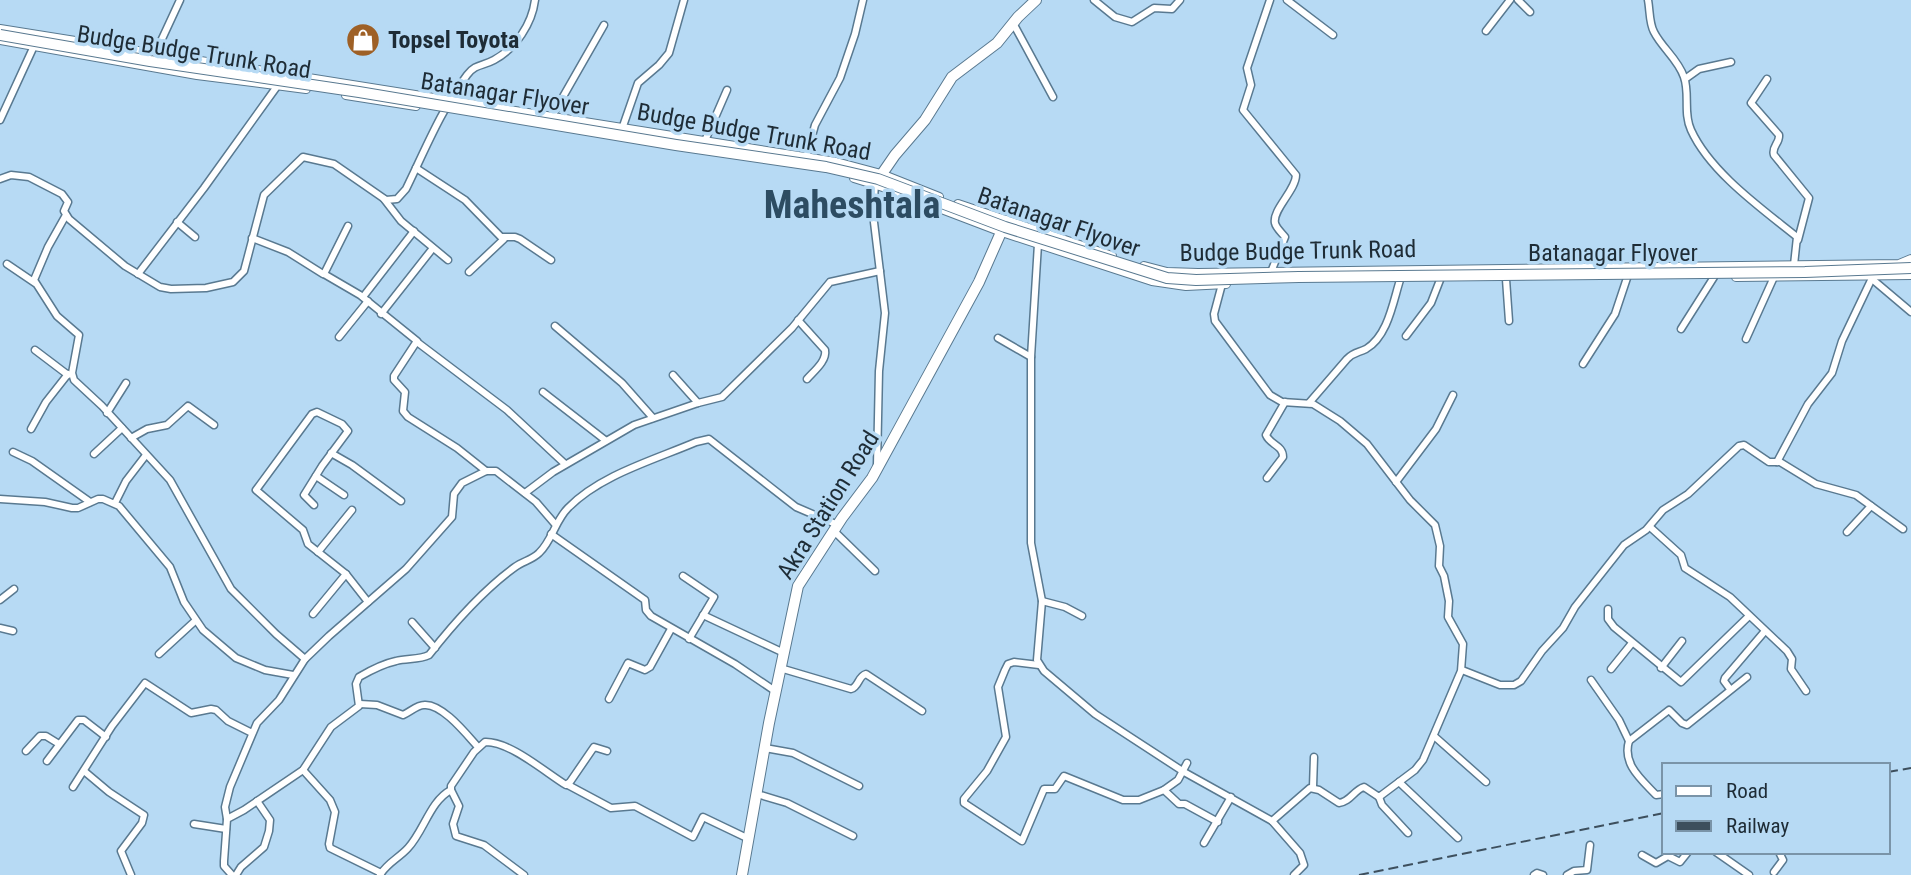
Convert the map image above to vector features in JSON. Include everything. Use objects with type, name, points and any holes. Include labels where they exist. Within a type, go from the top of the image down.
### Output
[{"type":"main road","points":[[875,184],[925,120],[952,78],[991,48],[1036,0]]},
{"type":"main road","name":"Batanagar Flyover","points":[[0,38],[359,92],[835,169],[878,180],[1004,227],[1167,278],[1196,280],[1805,272],[1911,268]]},
{"type":"main road","name":"Akra Station Road","points":[[742,875],[775,691],[799,586],[877,470],[979,282],[1006,221]]},
{"type":"street","points":[[155,54],[180,0]]},
{"type":"street","points":[[384,199],[397,199],[406,189],[449,100],[476,65],[494,60],[514,43],[531,19],[536,0]]},
{"type":"street","points":[[622,128],[638,83],[660,65],[669,53],[684,0]]},
{"type":"street","points":[[806,158],[815,125],[840,78],[863,0]]},
{"type":"street","points":[[1094,0],[1115,17],[1132,22],[1154,8],[1172,9],[1180,0]]},
{"type":"street","points":[[1270,0],[1247,68],[1251,88],[1243,110],[1296,175],[1296,183],[1275,216],[1275,224],[1285,237],[1271,271]]},
{"type":"street","points":[[1287,0],[1333,35]]},
{"type":"street","points":[[1486,30],[1510,0]]},
{"type":"street","points":[[1518,0],[1530,12]]},
{"type":"street","points":[[1648,0],[1654,33],[1672,55],[1685,79],[1691,131],[1717,168],[1798,240]]},
{"type":"street","points":[[1013,23],[1053,97]]},
{"type":"street","points":[[552,116],[604,24]]},
{"type":"street","name":"Budge Budge Trunk Road","points":[[0,29],[836,162],[881,174],[1006,221],[1167,272],[1198,274],[1899,264],[1911,259]]},
{"type":"street","name":"Budge Budge Trunk Road","points":[[0,38],[197,75],[443,110],[821,171],[875,184],[1002,232],[1168,284],[1506,279],[1873,278],[1911,275]]},
{"type":"street","points":[[0,120],[34,46]]},
{"type":"street","points":[[1685,79],[1699,69],[1731,62]]},
{"type":"street","points":[[1768,79],[1751,103],[1779,135],[1779,141],[1773,149],[1774,155],[1809,198],[1794,265]]},
{"type":"street","points":[[138,274],[278,85]]},
{"type":"street","points":[[704,143],[727,90]]},
{"type":"street","points":[[0,178],[22,175],[62,194],[68,202],[64,211],[66,215],[138,274],[160,287],[206,288],[233,282],[244,271],[264,195],[303,157],[334,164],[384,199],[394,214],[448,260]]},
{"type":"street","points":[[416,168],[465,200],[504,239]]},
{"type":"street","points":[[875,184],[873,214],[885,313],[878,370],[877,470]]},
{"type":"street","points":[[35,283],[38,268],[66,215]]},
{"type":"street","points":[[177,222],[195,237]]},
{"type":"street","points":[[323,274],[348,226]]},
{"type":"street","points":[[1033,230],[1031,543],[1042,601],[1036,654],[1040,665],[1085,706],[1184,772],[1272,821],[1303,857],[1304,865],[1294,875]]},
{"type":"street","points":[[339,337],[414,231]]},
{"type":"street","points":[[469,272],[504,239],[515,237],[551,260]]},
{"type":"street","points":[[251,238],[288,252],[365,299],[507,410],[565,464]]},
{"type":"street","points":[[381,314],[433,248]]},
{"type":"street","points":[[8,264],[35,283],[57,316],[79,335],[70,376],[46,401],[31,429]]},
{"type":"street","points":[[1777,462],[1808,404],[1832,373],[1842,341],[1873,278],[1873,264]]},
{"type":"street","points":[[525,493],[565,464],[634,425],[727,394],[798,320],[830,282],[880,271]]},
{"type":"street","points":[[1746,339],[1774,277]]},
{"type":"street","points":[[1583,364],[1612,321],[1627,278]]},
{"type":"street","points":[[1681,329],[1714,278]]},
{"type":"street","points":[[1873,278],[1911,312]]},
{"type":"street","points":[[1506,279],[1509,321]]},
{"type":"street","points":[[1309,403],[1347,359],[1356,351],[1366,349],[1378,335],[1387,322],[1399,280]]},
{"type":"street","points":[[1406,336],[1431,303],[1440,280]]},
{"type":"street","points":[[1222,284],[1214,314],[1218,327],[1270,395],[1285,402],[1309,403],[1340,421],[1367,444],[1396,482],[1435,525],[1439,537],[1439,566],[1449,601],[1448,617],[1462,639],[1462,670],[1420,765],[1379,797]]},
{"type":"street","points":[[798,320],[825,350],[826,355],[807,379]]},
{"type":"street","points":[[555,326],[622,383],[653,418]]},
{"type":"street","points":[[998,338],[1031,357]]},
{"type":"street","points":[[417,342],[394,376],[394,380],[405,391],[403,411],[486,471]]},
{"type":"street","points":[[35,350],[70,376],[170,480],[231,589],[276,634],[306,659]]},
{"type":"street","points":[[673,375],[698,402]]},
{"type":"street","points":[[107,413],[126,383]]},
{"type":"street","points":[[542,393],[605,440]]},
{"type":"street","points":[[1396,482],[1436,429],[1453,396]]},
{"type":"street","points":[[1268,478],[1283,457],[1281,449],[1268,440],[1266,435],[1285,402]]},
{"type":"street","points":[[131,438],[147,429],[167,425],[188,406],[214,425]]},
{"type":"street","points":[[314,505],[304,495],[347,433],[347,428],[315,412],[256,490],[303,530],[306,542],[346,574],[368,602]]},
{"type":"street","points":[[94,454],[122,428]]},
{"type":"street","points":[[360,704],[356,684],[359,677],[398,660],[424,657],[435,648],[457,619],[485,593],[516,566],[538,554],[555,524],[578,499],[605,482],[696,442],[709,439],[796,507],[836,528],[874,571]]},
{"type":"street","points":[[1462,670],[1500,685],[1514,685],[1521,681],[1624,545],[1650,527],[1663,510],[1688,494],[1739,446],[1744,445],[1769,462],[1777,462],[1808,480],[1849,492],[1903,529]]},
{"type":"street","points":[[13,452],[32,461],[90,502]]},
{"type":"street","points":[[331,453],[360,470],[401,501]]},
{"type":"street","points":[[115,503],[126,481],[146,455]]},
{"type":"street","points":[[257,801],[270,820],[266,843],[261,851],[234,875],[224,866],[223,861],[226,802],[252,733],[261,717],[279,700],[306,659],[406,569],[452,517],[453,497],[458,488],[486,471],[496,471],[536,502],[555,524]]},
{"type":"street","points":[[316,476],[344,495]]},
{"type":"street","points":[[0,499],[45,502],[72,509],[103,499],[115,503],[170,567],[195,621],[236,658],[265,670],[293,676]]},
{"type":"street","points":[[1847,532],[1871,506]]},
{"type":"street","points":[[318,552],[352,510]]},
{"type":"street","points":[[1650,527],[1681,555],[1685,568],[1718,589],[1790,656],[1791,669],[1806,691]]},
{"type":"street","points":[[551,534],[645,600],[648,613],[775,691]]},
{"type":"street","points":[[313,614],[346,574]]},
{"type":"street","points":[[683,576],[714,597],[689,639]]},
{"type":"street","points":[[0,600],[15,589]]},
{"type":"street","points":[[1042,601],[1065,607],[1082,616]]},
{"type":"street","points":[[1608,609],[1607,615],[1611,624],[1680,682],[1749,616]]},
{"type":"street","points":[[703,615],[784,653]]},
{"type":"street","points":[[159,654],[195,621]]},
{"type":"street","points":[[412,622],[435,648]]},
{"type":"street","points":[[0,628],[13,631]]},
{"type":"street","points":[[609,699],[628,663],[645,670],[650,667],[671,629]]},
{"type":"street","points":[[1730,689],[1724,681],[1725,678],[1765,631]]},
{"type":"street","points":[[1661,668],[1682,641]]},
{"type":"street","points":[[1611,669],[1632,643]]},
{"type":"street","points":[[1040,665],[1014,662],[1008,664],[998,687],[1006,737],[987,771],[964,799],[964,803],[1022,841],[1044,789],[1055,789],[1063,776],[1123,800],[1139,800],[1164,790],[1178,780],[1187,763]]},
{"type":"street","points":[[780,668],[851,689],[861,676],[866,674],[922,711]]},
{"type":"street","points":[[1629,741],[1669,710],[1687,725],[1746,677]]},
{"type":"street","points":[[1591,680],[1619,720],[1629,741],[1629,764],[1656,795],[1662,794]]},
{"type":"street","points":[[73,788],[126,705],[145,683],[191,713],[216,710],[228,721],[252,733]]},
{"type":"street","points":[[227,819],[303,770],[331,727],[360,704],[377,705],[403,715],[420,705],[431,705],[455,722],[478,747]]},
{"type":"street","points":[[47,761],[74,724],[81,719],[106,737]]},
{"type":"street","points":[[26,751],[40,736],[46,736],[59,744]]},
{"type":"street","points":[[1434,736],[1486,782]]},
{"type":"street","points":[[303,770],[330,800],[335,812],[330,848],[381,874],[410,846],[438,801],[451,790],[478,747],[489,742],[500,744],[611,808],[635,806],[692,837],[703,817],[749,839]]},
{"type":"street","points":[[568,785],[594,747],[607,751]]},
{"type":"street","points":[[765,748],[793,753],[859,786]]},
{"type":"street","points":[[1313,787],[1314,757]]},
{"type":"street","points":[[84,771],[109,792],[144,815],[142,823],[121,851],[131,875]]},
{"type":"street","points":[[1399,782],[1458,838]]},
{"type":"street","points":[[1313,787],[1339,803],[1346,802],[1361,787],[1368,788],[1379,797],[1382,805],[1408,833]]},
{"type":"street","points":[[1272,821],[1313,787]]},
{"type":"street","points":[[451,790],[459,806],[453,824],[456,836],[484,845],[524,875]]},
{"type":"street","points":[[1164,790],[1180,804],[1185,804],[1218,822]]},
{"type":"street","points":[[757,794],[787,803],[853,836]]},
{"type":"street","points":[[1204,843],[1231,797]]},
{"type":"street","points":[[194,824],[226,829]]},
{"type":"street","points":[[1567,875],[1574,871],[1587,870],[1590,845]]},
{"type":"street","points":[[1643,855],[1656,863],[1665,856],[1680,862],[1686,854]]},
{"type":"street","points":[[1719,854],[1749,875]]},
{"type":"street","points":[[1774,874],[1783,860],[1781,854]]},
{"type":"street","points":[[509,875],[514,868]]},
{"type":"street","points":[[1534,875],[1543,875]]},
{"type":"railway","points":[[1890,772],[1911,768]]},
{"type":"railway","points":[[1359,875],[1662,813]]},
{"type":"place","name":"Topsel Toyota","points":[[363,40]]},
{"type":"district","name":"Maheshtala","points":[[852,205]]}]
